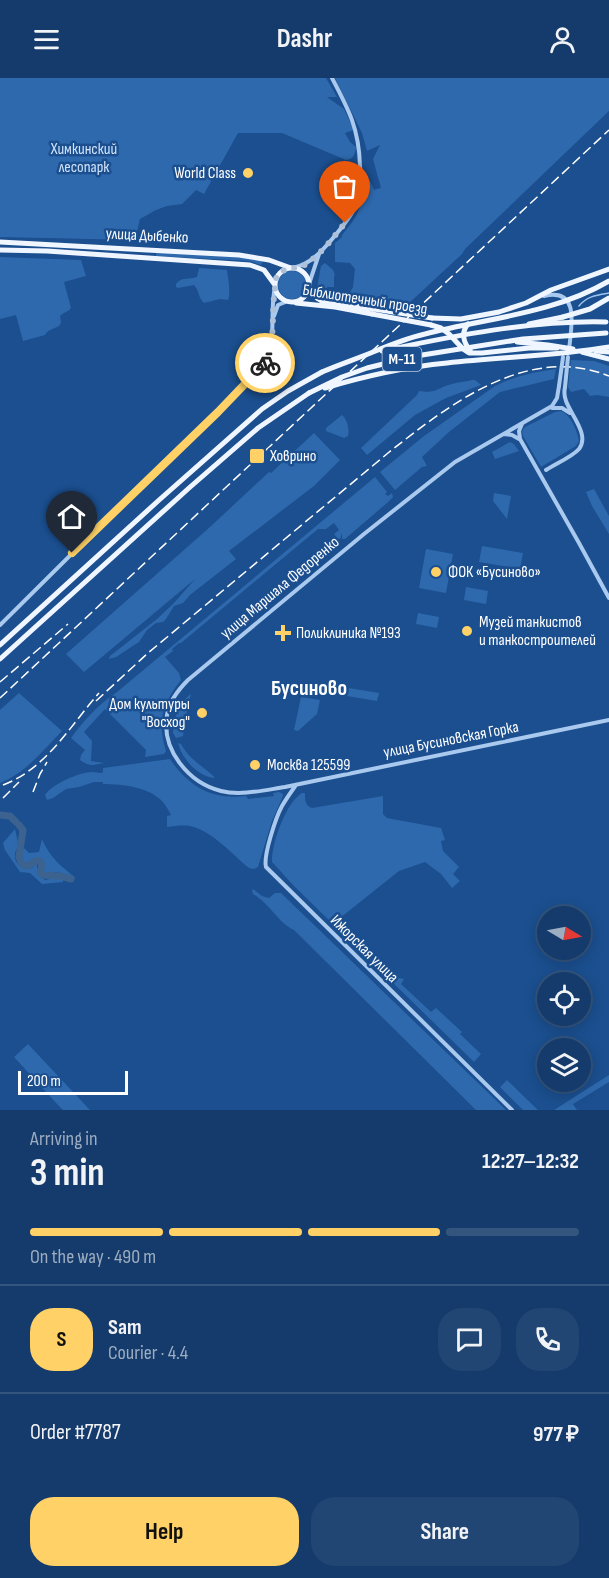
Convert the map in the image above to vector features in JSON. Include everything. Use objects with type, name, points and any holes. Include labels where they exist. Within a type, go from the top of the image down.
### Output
[{"type":"main road","name":"улица Дыбенко","points":[[0,242],[239,255],[269,260],[292,268]]},
{"type":"main road","name":"улица Дыбенко","points":[[0,250],[250,265],[264,270],[275,286]]},
{"type":"main road","points":[[292,268],[303,272],[309,285],[303,298],[290,302],[279,296],[275,286],[280,273],[292,268]]},
{"type":"main road","name":"Библиотечный проезд","points":[[290,302],[431,321],[461,320],[526,303],[551,290],[609,269]]},
{"type":"main road","points":[[371,353],[422,334],[537,310],[581,295],[609,281]]},
{"type":"main road","name":"Библиотечный проезд","points":[[309,285],[317,298],[322,301],[373,312]]},
{"type":"main road","points":[[510,328],[582,312],[600,305],[609,298]]},
{"type":"main road","points":[[487,315],[470,322],[464,329],[465,344],[477,354],[528,348],[608,350]]},
{"type":"main road","name":"Библиотечный проезд","points":[[431,321],[449,334],[466,351],[477,354]]},
{"type":"main road","points":[[510,328],[552,323],[607,322]]},
{"type":"main road","name":"М-11","points":[[0,645],[262,409],[288,391],[322,372],[371,353],[510,328]]},
{"type":"main road","points":[[500,342],[572,334],[608,334]]},
{"type":"main road","points":[[500,342],[548,345],[609,359]]},
{"type":"main road","name":"М-11","points":[[0,659],[189,488],[258,428],[294,402],[342,377],[386,362],[500,342]]},
{"type":"main road","points":[[309,393],[363,377],[408,368],[608,350]]},
{"type":"street","points":[[292,268],[304,265],[320,253],[351,214],[361,186],[356,128],[332,78]]},
{"type":"street","points":[[309,285],[320,253]]},
{"type":"street","points":[[0,625],[263,366],[269,349],[275,286]]},
{"type":"street","points":[[539,297],[556,294],[565,297],[572,316],[562,387],[556,402],[548,409]]},
{"type":"street","points":[[272,323],[280,303],[290,302]]},
{"type":"street","points":[[536,468],[546,470],[580,448],[583,438],[565,397],[562,387],[563,357],[561,351],[555,348]]},
{"type":"street","points":[[548,409],[562,408],[573,416]]},
{"type":"street","name":"улица Маршала Федоренко","points":[[297,784],[233,793],[213,788],[196,779],[179,763],[170,747],[167,716],[174,697],[195,674],[455,462],[548,409]]},
{"type":"street","points":[[523,423],[519,431],[520,439],[609,598]]},
{"type":"street","points":[[504,434],[520,439]]},
{"type":"street","points":[[545,483],[543,477],[546,470]]},
{"type":"street","name":"улица Бусиновская Горка","points":[[297,784],[609,720]]},
{"type":"street","name":"Ижорская улица","points":[[297,784],[278,814],[265,861],[266,867],[512,1110]]},
{"type":"green space","name":"Химкинский лесопарк","points":[[0,78],[326,78],[337,97],[327,97],[344,109],[354,130],[345,133],[356,147],[355,152],[346,160],[282,133],[238,133],[204,194],[196,190],[182,204],[167,206],[140,219],[135,240],[0,237]]},
{"type":"green space","points":[[335,78],[609,78],[609,111],[406,306],[382,300],[368,303],[335,299],[334,295],[349,294],[353,287],[355,269],[350,263],[335,262],[335,243],[342,237],[358,212],[366,172],[374,190],[381,188],[373,159],[380,145],[367,151],[362,133]]},
{"type":"green space","points":[[156,252],[263,261],[261,265],[250,261],[156,256]]},
{"type":"green space","points":[[0,257],[81,260],[86,276],[64,282],[71,308],[60,316],[59,326],[45,335],[23,341],[16,315],[0,319]]},
{"type":"green space","points":[[325,263],[335,275],[334,287],[321,290],[317,288],[321,266]]},
{"type":"green space","points":[[199,268],[227,270],[228,300],[220,299],[204,303],[194,285],[176,287],[181,280],[197,277]]},
{"type":"green space","points":[[292,271],[302,275],[306,285],[302,295],[292,299],[282,295],[278,285],[282,275]]},
{"type":"green space","points":[[571,360],[594,361],[609,366],[609,397],[590,396],[584,389],[571,392],[568,387]]},
{"type":"green space","points":[[556,369],[554,379],[500,392],[449,432],[422,457],[427,466],[422,467],[395,490],[380,472],[424,436],[495,386],[525,375]]},
{"type":"green space","points":[[472,380],[481,385],[446,398],[415,415],[367,455],[361,448],[419,391],[433,391],[454,383]]},
{"type":"green space","points":[[561,411],[571,420],[579,441],[576,446],[541,467],[522,431],[525,427]]},
{"type":"green space","points":[[342,415],[349,431],[348,436],[344,438],[326,431],[326,428]]},
{"type":"green space","points":[[314,433],[340,460],[314,486],[229,551],[236,559],[183,603],[174,606],[166,619],[147,630],[139,642],[116,657],[109,659],[157,619],[195,579],[84,672],[66,654],[269,472],[271,473]]},
{"type":"green space","points":[[510,442],[519,451],[495,459],[492,452]]},
{"type":"green space","points":[[375,477],[387,492],[385,494],[388,496],[392,493],[393,497],[345,539],[342,539],[342,533],[340,539],[334,534],[339,530],[334,523],[326,529],[318,529],[165,657],[179,673],[181,680],[169,697],[163,714],[162,731],[166,751],[164,754],[145,757],[146,750],[105,709],[84,732],[92,741],[91,761],[104,763],[89,765],[80,760],[85,750],[71,738],[98,707]]},
{"type":"green space","points":[[594,489],[609,516],[609,534],[586,492]]},
{"type":"green space","points":[[494,493],[511,496],[507,519],[493,501]]},
{"type":"green space","points":[[482,546],[523,553],[520,569],[479,562]]},
{"type":"green space","name":"ФОК «Бусиново»","points":[[426,549],[453,554],[446,593],[419,588]]},
{"type":"green space","points":[[466,587],[488,591],[486,604],[464,600]]},
{"type":"green space","points":[[418,613],[439,617],[437,628],[416,624]]},
{"type":"green space","points":[[349,688],[379,693],[377,701],[347,696]]},
{"type":"green space","points":[[19,693],[62,731],[26,767],[0,783],[0,710]]},
{"type":"green space","points":[[191,694],[183,736],[176,738],[173,733],[176,717],[183,702]]},
{"type":"green space","points":[[301,697],[320,700],[317,714],[298,731],[294,730]]},
{"type":"green space","points":[[178,743],[215,778],[197,771],[183,755]]},
{"type":"green space","points":[[170,759],[185,777],[202,790],[222,796],[246,796],[248,799],[274,796],[273,793],[279,792],[283,794],[258,867],[249,868],[214,838],[198,828],[167,827],[167,816],[171,815],[163,802],[143,790],[94,782],[66,789],[47,800],[45,795],[60,783],[81,774],[101,773],[103,768]]},
{"type":"green space","points":[[302,793],[305,793],[305,800],[312,808],[383,796],[383,814],[387,818],[441,828],[445,840],[441,841],[443,851],[459,867],[453,874],[460,881],[452,888],[441,874],[425,862],[399,871],[340,918],[399,978],[404,979],[401,984],[431,1012],[436,1008],[462,1032],[460,1034],[481,1054],[474,1062],[272,862],[274,845],[285,814]]},
{"type":"green space","points":[[15,829],[18,845],[15,858],[18,864],[32,868],[35,864],[37,872],[45,880],[59,877],[63,882],[42,884],[30,873],[20,872],[5,850],[3,843]]},
{"type":"green space","points":[[42,839],[52,857],[76,878],[57,872],[47,874],[42,871],[42,860],[36,858],[24,862],[23,847],[29,853],[39,852]]},
{"type":"green space","points":[[253,889],[269,898],[275,893],[281,893],[506,1110],[476,1110],[294,930],[253,894]]},
{"type":"green space","points":[[28,1044],[90,1110],[63,1110],[57,1104],[14,1057]]},
{"type":"green space","points":[[609,1075],[609,1082],[573,1104],[577,1110],[554,1110],[582,1092],[591,1092],[591,1086]]},
{"type":"green space","points":[[507,1080],[538,1110],[523,1110],[500,1087]]},
{"type":"waterway","points":[[579,306],[589,298],[609,293]]},
{"type":"waterway","points":[[0,815],[10,816],[16,822]]},
{"type":"waterway","points":[[19,825],[23,830],[19,857],[21,863],[27,866],[40,861],[42,875],[71,879]]},
{"type":"railway","points":[[0,698],[609,130]]},
{"type":"railway","points":[[96,701],[148,653],[388,453],[463,399],[491,384],[519,373],[548,367],[578,368],[609,376]]},
{"type":"railway","points":[[0,682],[68,624]]},
{"type":"railway","points":[[3,785],[18,778],[45,758],[99,693]]},
{"type":"railway","points":[[33,792],[47,762]]},
{"type":"railway","points":[[3,798],[19,782]]},
{"type":"way so far","points":[[265,363],[270,347],[273,296],[277,277],[287,269],[304,265],[320,253],[345,223]]},
{"type":"place","name":"World Class","points":[[248,173]]},
{"type":"place","name":"Ховрино","points":[[257,456]]},
{"type":"place","name":"ФОК «Бусиново»","points":[[436,572]]},
{"type":"place","name":"Музей танкистов и танкостроителей","points":[[467,631]]},
{"type":"place","name":"Поликлиника №193","points":[[283,633]]},
{"type":"place","name":"Дом культуры \"Восход\"","points":[[202,713]]},
{"type":"place","name":"Москва 125599","points":[[255,765]]},
{"type":"district","name":"Бусиново","points":[[309,688]]},
{"type":"route","points":[[72,553],[218,412],[265,363]]}]
